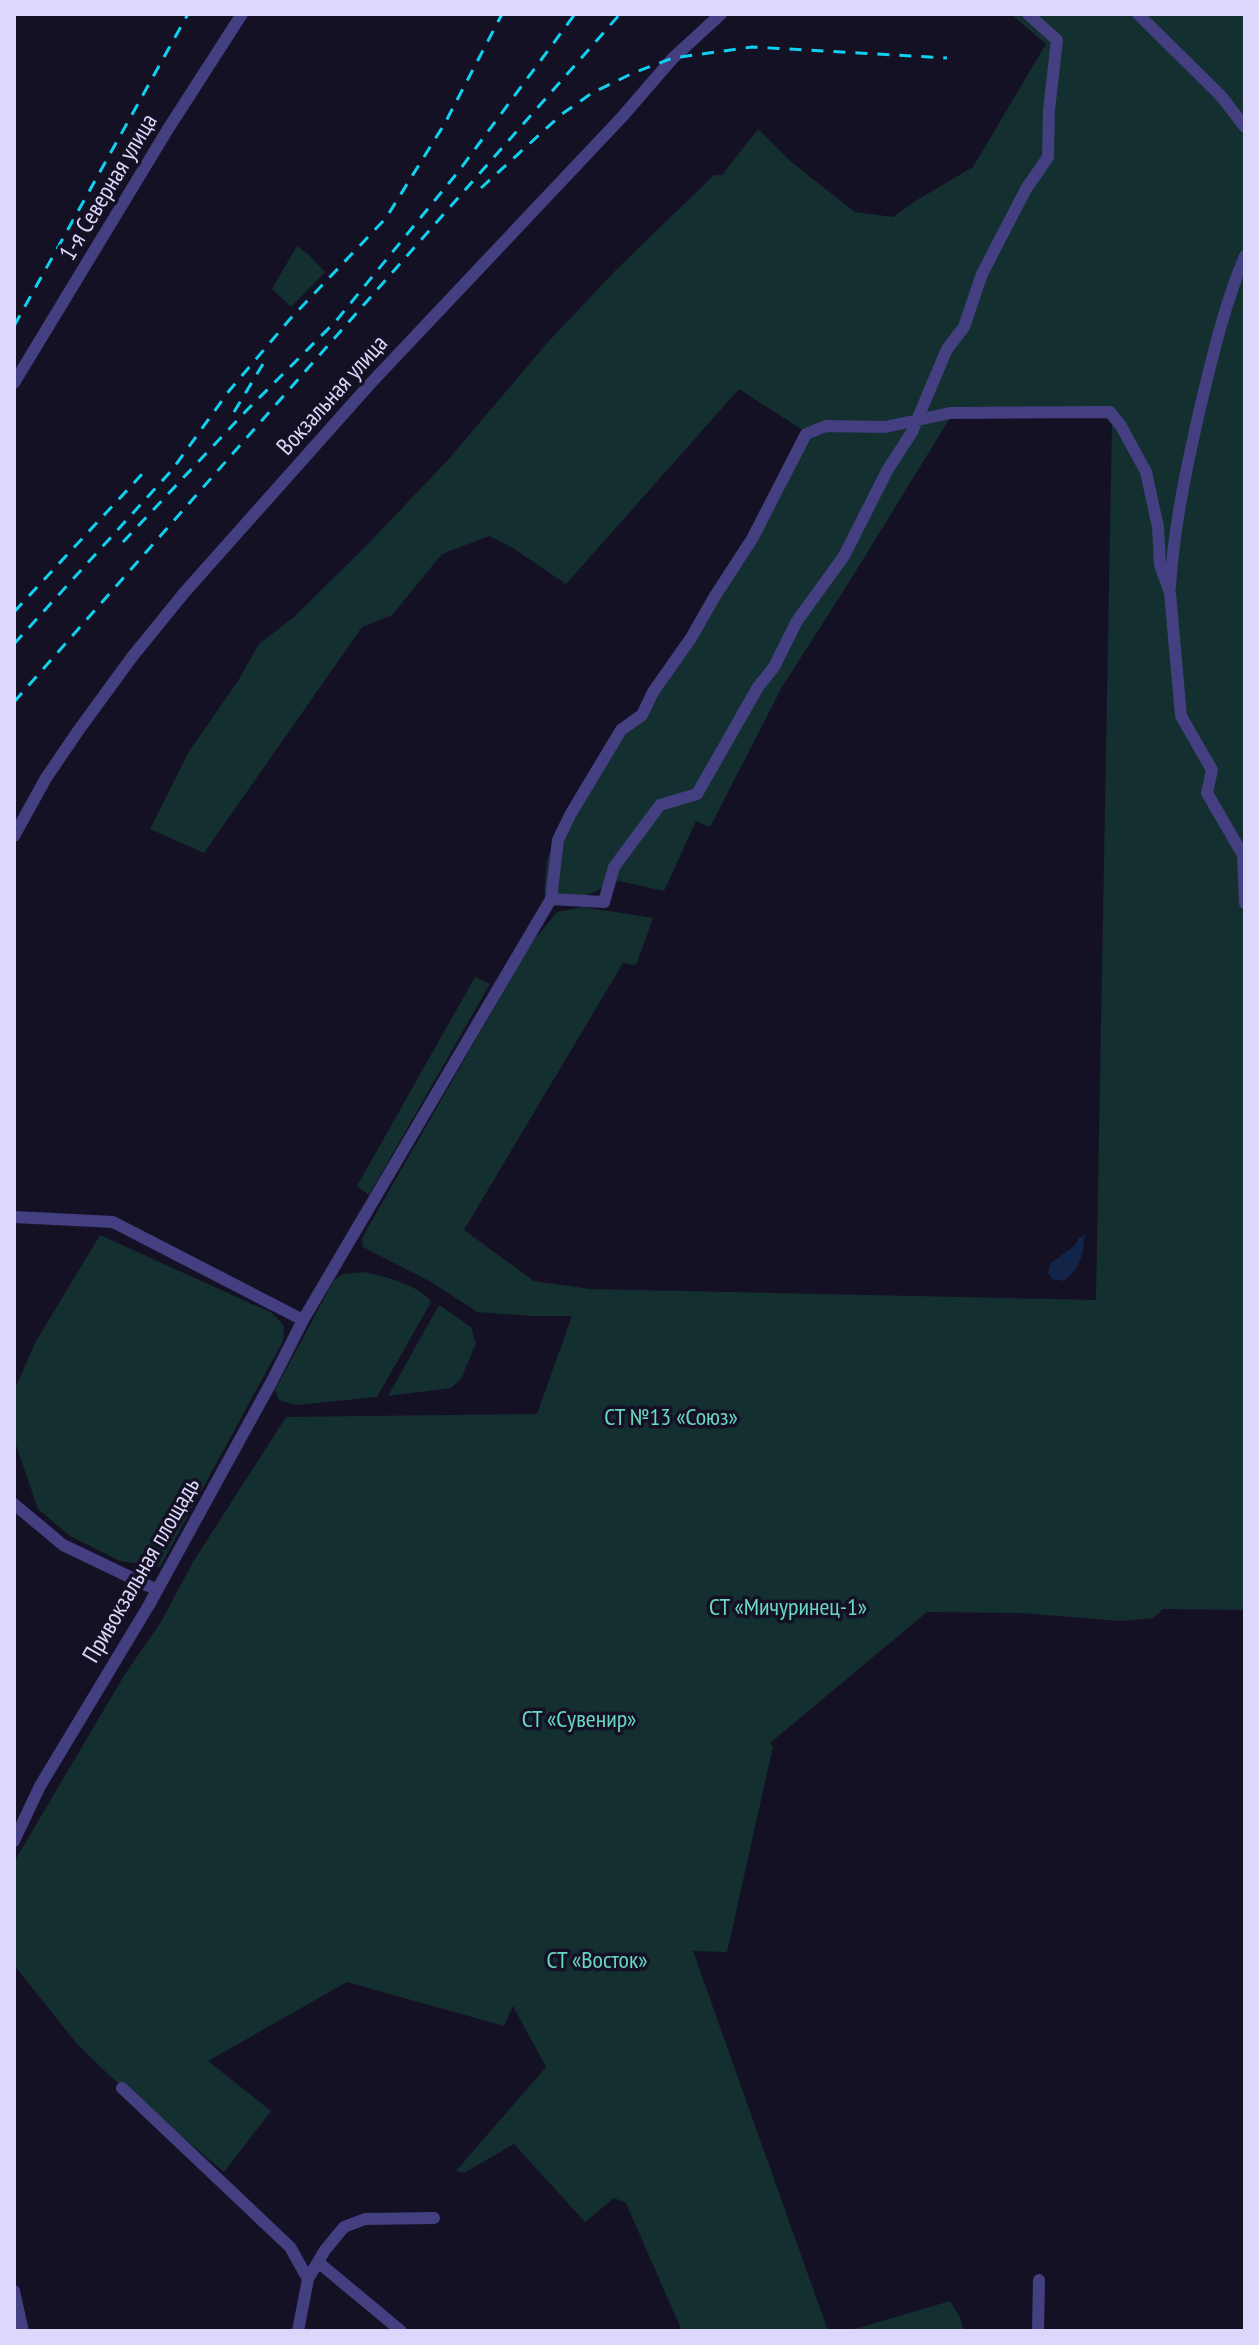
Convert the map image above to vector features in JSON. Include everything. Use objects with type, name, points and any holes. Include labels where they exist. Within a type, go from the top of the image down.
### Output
[{"type":"street","name":"1-я Северная улица","points":[[14,383],[168,129],[242,14]]},
{"type":"street","name":"Вокзальная улица","points":[[14,836],[46,778],[78,731],[184,593],[370,384],[622,117],[673,58],[721,14]]},
{"type":"street","points":[[1028,14],[1057,40],[1049,110],[1048,157],[1026,189],[982,274],[964,327],[947,349],[917,421],[912,432],[888,469],[844,556],[797,621],[774,667],[758,687],[697,794],[660,805],[614,867],[604,902],[551,899],[558,840],[570,815],[621,730],[642,715],[653,692],[691,638],[752,539],[806,434],[826,426],[885,427],[917,421],[950,413],[1110,412],[1146,472],[1158,527],[1160,565],[1170,593]]},
{"type":"street","points":[[1138,14],[1221,96],[1245,127]]},
{"type":"street","points":[[1245,256],[1217,337],[1193,441],[1172,555],[1170,593],[1181,716],[1212,770],[1207,793],[1243,855],[1245,903]]},
{"type":"street","name":"Привокзальная площадь","points":[[14,1841],[40,1786],[157,1590],[303,1320],[551,899]]},
{"type":"street","points":[[14,1217],[113,1222],[303,1320]]},
{"type":"street","points":[[14,1504],[63,1545],[157,1590]]},
{"type":"street","points":[[122,2088],[290,2247],[308,2279]]},
{"type":"street","points":[[298,2331],[308,2279],[325,2250],[344,2227],[365,2219],[434,2218]]},
{"type":"street","points":[[318,2262],[401,2331]]},
{"type":"street","points":[[1038,2331],[1039,2280]]},
{"type":"street","points":[[14,2291],[23,2331]]},
{"type":"green space","points":[[1011,14],[1245,14],[1245,1610],[1163,1609],[1153,1618],[1121,1621],[1020,1613],[927,1612],[770,1743],[773,1747],[727,1952],[693,1951],[828,2331],[682,2331],[626,2203],[614,2198],[585,2222],[514,2144],[464,2173],[456,2171],[546,2067],[513,2006],[504,2026],[347,1982],[208,2061],[271,2111],[224,2172],[110,2076],[77,2044],[14,1965],[14,1862],[125,1674],[161,1622],[193,1562],[286,1417],[537,1414],[572,1316],[477,1312],[433,1283],[363,1247],[362,1238],[530,945],[557,912],[583,907],[653,918],[636,965],[623,963],[464,1230],[534,1281],[590,1289],[1096,1300],[1112,424],[1106,417],[950,418],[782,687],[710,827],[696,821],[664,891],[619,881],[585,896],[544,893],[547,860],[557,834],[639,713],[750,536],[804,431],[739,389],[566,584],[513,548],[489,536],[442,554],[392,615],[362,627],[204,853],[150,829],[188,753],[238,681],[259,644],[294,617],[364,548],[448,460],[548,342],[615,271],[714,175],[722,175],[758,129],[790,161],[855,212],[893,217],[973,167],[1046,44]]},
{"type":"green space","points":[[297,246],[325,272],[291,307],[272,289]]},
{"type":"green space","points":[[475,977],[490,984],[369,1195],[357,1186]]},
{"type":"green space","points":[[100,1235],[272,1313],[284,1326],[283,1341],[160,1567],[120,1561],[70,1536],[38,1509],[14,1439],[14,1391],[35,1343]]},
{"type":"green space","points":[[364,1272],[410,1286],[431,1302],[377,1397],[296,1405],[279,1400],[275,1390],[334,1280],[343,1274]]},
{"type":"green space","points":[[439,1305],[471,1327],[476,1343],[461,1379],[451,1388],[388,1396]]},
{"type":"green space","points":[[950,2301],[964,2331],[848,2331]]},
{"type":"water","points":[[1085,1235],[1082,1256],[1074,1271],[1064,1281],[1052,1279],[1048,1273],[1050,1264]]},
{"type":"railway","points":[[14,326],[188,14]]},
{"type":"railway","points":[[14,644],[172,470],[229,391],[290,319],[386,218],[445,123],[502,14]]},
{"type":"railway","points":[[123,542],[336,321],[458,172],[575,14]]},
{"type":"railway","points":[[14,702],[620,14]]},
{"type":"railway","points":[[481,188],[562,114],[592,93],[673,58],[752,47],[947,58]]},
{"type":"railway","points":[[234,412],[263,364]]},
{"type":"railway","points":[[14,612],[144,472]]},
{"type":"park label","name":"СТ №13 «Союз»","points":[[671,1417]]},
{"type":"park label","name":"СТ «Мичуринец-1»","points":[[788,1607]]},
{"type":"park label","name":"СТ «Сувенир»","points":[[579,1719]]},
{"type":"park label","name":"СТ «Восток»","points":[[597,1960]]}]
